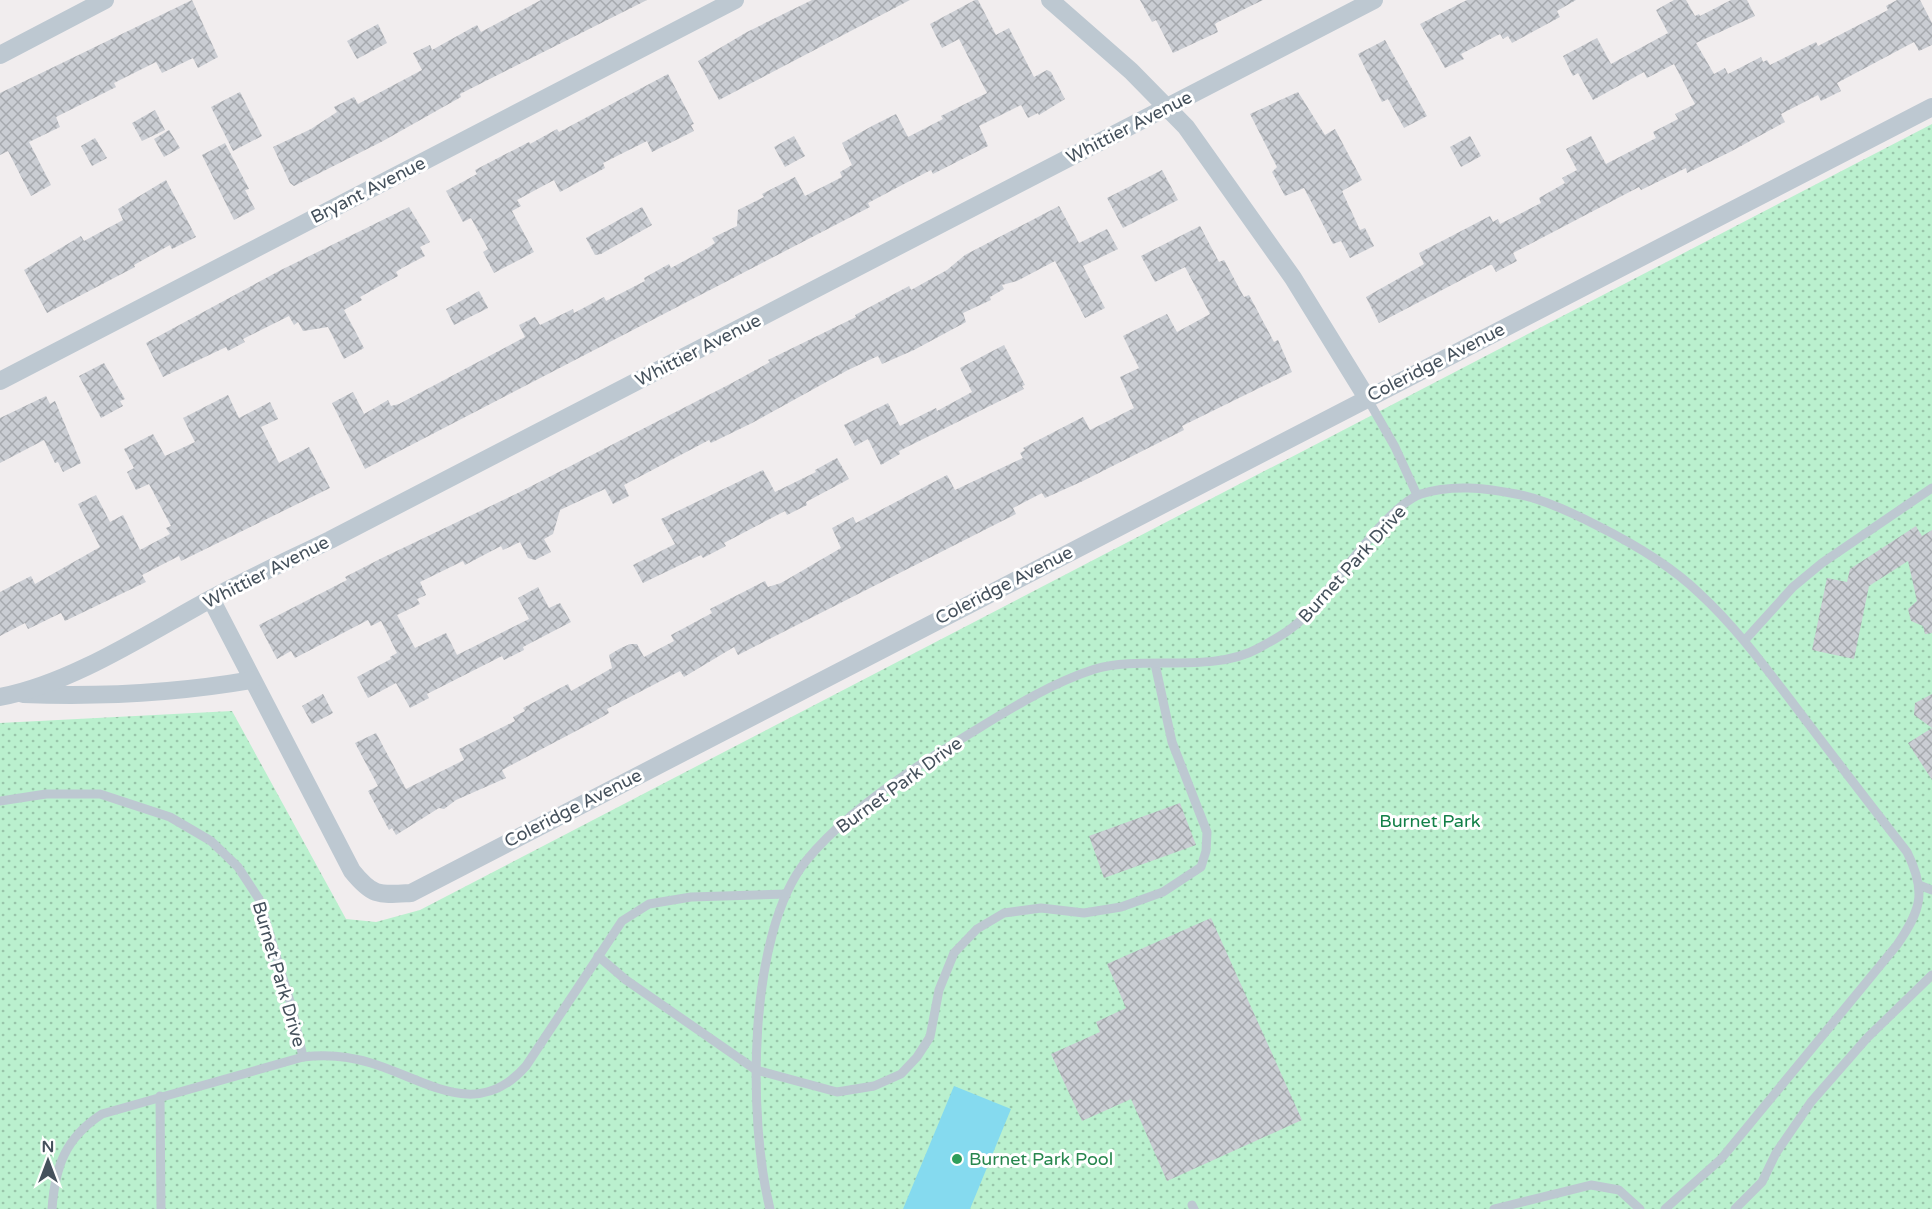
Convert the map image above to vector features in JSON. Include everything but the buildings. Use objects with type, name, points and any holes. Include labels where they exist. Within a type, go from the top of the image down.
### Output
[{"type":"street","points":[[0,55],[105,0]]},
{"type":"street","name":"Bryant Avenue","points":[[0,381],[735,0]]},
{"type":"street","name":"Burnet Park Drive","points":[[1050,0],[1131,71],[1186,127],[1293,278],[1367,398]]},
{"type":"street","name":"Whittier Avenue","points":[[18,694],[99,660],[211,599],[341,535],[1374,0]]},
{"type":"street","name":"Coleridge Avenue","points":[[211,599],[352,871],[367,890],[387,895],[411,893],[1932,107]]},
{"type":"street","name":"Whittier Avenue","points":[[0,697],[18,694],[74,696],[213,687],[252,680]]},
{"type":"lane","name":"Burnet Park Drive","points":[[770,1209],[762,1155],[756,1070],[761,1002],[770,946],[786,894],[804,864],[836,829],[927,760],[1042,690],[1099,668],[1228,659],[1252,652],[1290,630],[1307,615],[1394,512],[1417,495],[1395,447],[1367,398]]},
{"type":"lane","points":[[1417,495],[1457,487],[1521,495],[1576,515],[1651,555],[1698,591],[1744,640],[1906,852],[1919,885],[1915,918],[1897,945],[1721,1159],[1665,1209]]},
{"type":"lane","points":[[1744,640],[1793,587],[1822,563],[1932,488]]},
{"type":"lane","points":[[598,956],[626,980],[756,1070],[837,1092],[874,1086],[901,1074],[917,1057],[930,1037],[939,990],[954,953],[977,929],[1004,914],[1013,912],[1041,908],[1084,914],[1120,907],[1163,891],[1201,867],[1206,851],[1207,832],[1172,742],[1155,664]]},
{"type":"lane","name":"Burnet Park Drive","points":[[0,801],[46,794],[100,794],[170,817],[211,841],[238,867],[259,899],[292,1008],[303,1057]]},
{"type":"lane","points":[[1919,885],[1932,890]]},
{"type":"lane","name":"Burnet Park Drive","points":[[52,1209],[54,1184],[67,1146],[86,1124],[102,1114],[303,1057],[326,1054],[371,1063],[425,1085],[458,1095],[491,1092],[514,1080],[526,1066],[622,921],[649,904],[691,897],[786,894]]},
{"type":"lane","points":[[1735,1209],[1762,1182],[1776,1153],[1811,1102],[1867,1038],[1932,975]]},
{"type":"lane","points":[[160,1096],[161,1209]]},
{"type":"lane","points":[[1494,1209],[1592,1185],[1619,1190],[1640,1209]]},
{"type":"green space","name":"Burnet Park","points":[[1932,124],[1932,1209],[0,1209],[0,723],[232,711],[346,919],[376,922],[420,910]]},
{"type":"water","name":"Burnet Park Pool","points":[[954,1086],[1011,1109],[970,1209],[903,1209]]},
{"type":"place","name":"Burnet Park Pool","points":[[957,1159]]}]
